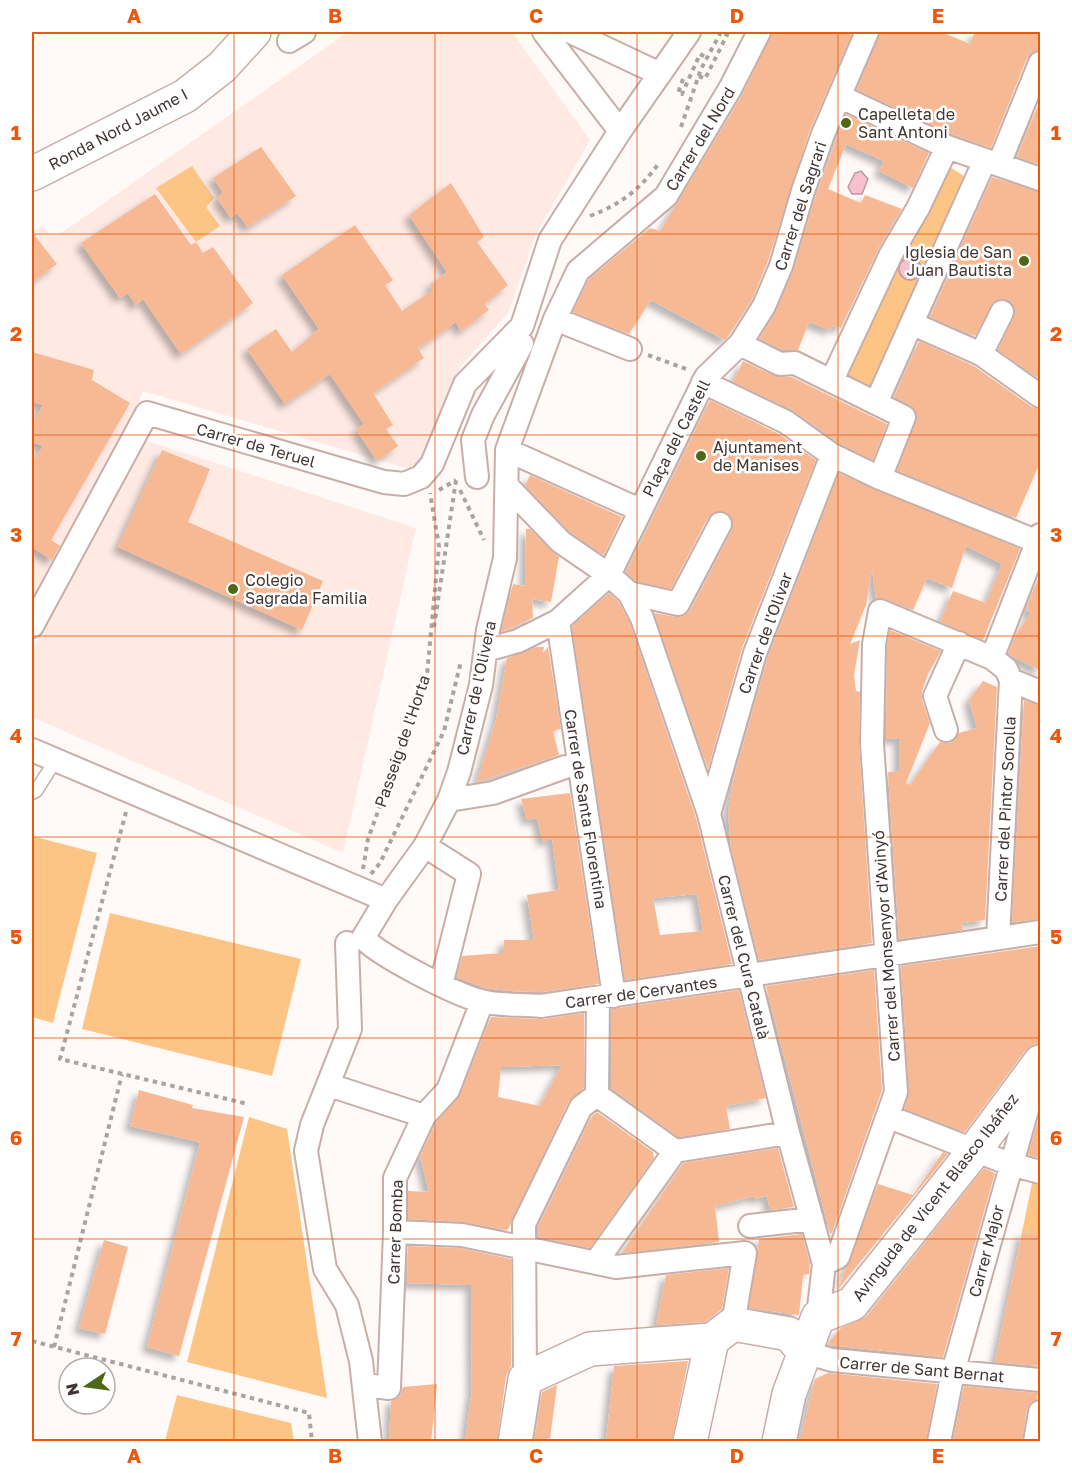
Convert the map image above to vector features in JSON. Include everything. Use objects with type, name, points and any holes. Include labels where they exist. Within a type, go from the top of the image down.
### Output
[{"type":"street","name":"Ronda Nord Jaume I","points":[[32,174],[185,96],[222,67],[254,32]]},
{"type":"street","points":[[544,32],[620,131]]},
{"type":"street","points":[[562,55],[572,32],[660,74]]},
{"type":"street","name":"Carrer del Nord","points":[[507,450],[551,328],[578,272],[666,196],[731,87],[759,32]]},
{"type":"street","name":"Carrer del Sagrari","points":[[740,344],[764,306],[781,266],[806,181],[823,134],[841,97],[867,32]]},
{"type":"street","points":[[477,477],[473,440],[522,335],[550,240],[620,131],[660,74],[691,42]]},
{"type":"street","points":[[876,403],[1040,63]]},
{"type":"street","points":[[841,97],[947,147],[1041,179]]},
{"type":"street","points":[[832,380],[891,254],[918,208],[947,147]]},
{"type":"street","points":[[981,354],[1002,312]]},
{"type":"street","points":[[913,324],[981,354],[1041,396]]},
{"type":"street","points":[[404,484],[421,477],[432,464],[465,384],[533,327],[551,328],[630,350]]},
{"type":"street","points":[[740,344],[780,364],[795,363],[904,417],[880,477]]},
{"type":"street","name":"Plaça del Castell","points":[[507,450],[638,516],[705,379],[740,344]]},
{"type":"street","points":[[705,379],[786,422],[832,455],[1038,546],[992,658]]},
{"type":"street","name":"Carrer de Teruel","points":[[32,626],[147,413],[384,482],[404,484]]},
{"type":"street","name":"Carrer de l'Olivera","points":[[355,940],[425,846],[449,800],[481,685],[475,651],[505,558],[507,450]]},
{"type":"street","name":"Carrer de l'Olivar","points":[[709,814],[755,653],[832,455]]},
{"type":"street","name":"Carrer del Cura Català","points":[[508,487],[561,542],[609,575],[629,593],[642,618],[709,814],[788,1133],[824,1264],[818,1317],[789,1394],[779,1442]]},
{"type":"street","points":[[475,651],[518,641],[558,621],[609,575],[638,516]]},
{"type":"street","points":[[629,593],[678,604],[720,524]]},
{"type":"street","name":"Carrer del Monsenyor d'Avinyó","points":[[824,1264],[838,1257],[896,1092],[872,742],[874,644],[880,611],[959,644]]},
{"type":"street","name":"Carrer de Santa Florentina","points":[[558,621],[606,998],[597,1095]]},
{"type":"street","points":[[946,730],[935,696],[959,644],[992,658],[1005,669],[1011,680],[1041,692]]},
{"type":"street","name":"Carrer del Pintor Sorolla","points":[[998,938],[1011,680]]},
{"type":"street","points":[[32,750],[131,794],[386,900]]},
{"type":"street","points":[[449,800],[493,793],[565,767]]},
{"type":"street","points":[[425,846],[469,873],[441,985]]},
{"type":"street","name":"Carrer de Cervantes","points":[[355,940],[441,985],[482,1002],[541,1006],[1041,932]]},
{"type":"street","points":[[355,940],[350,1029],[312,1125],[306,1151],[325,1269],[347,1305],[365,1385],[370,1442]]},
{"type":"street","name":"Carrer Bomba","points":[[365,1385],[389,1388],[395,1232],[394,1178],[424,1116],[448,1090],[482,1002]]},
{"type":"street","name":"Avinguda de Vicent Blasco Ibáñez","points":[[818,1317],[852,1304],[975,1150],[1040,1062]]},
{"type":"street","name":"Carrer Major","points":[[939,1442],[953,1372],[1040,1062]]},
{"type":"street","points":[[328,1084],[424,1116]]},
{"type":"street","points":[[515,1442],[525,1379],[524,1224],[581,1107],[597,1095],[675,1151],[788,1133]]},
{"type":"street","points":[[889,1117],[1010,1164],[1041,1173]]},
{"type":"street","points":[[596,1262],[675,1151]]},
{"type":"street","points":[[750,1226],[812,1219]]},
{"type":"street","points":[[395,1232],[462,1235],[616,1267],[745,1253],[690,1442]]},
{"type":"street","points":[[525,1379],[590,1349],[723,1332],[789,1334],[804,1352]]},
{"type":"street","name":"Carrer de Sant Bernat","points":[[804,1352],[832,1360],[1041,1380]]},
{"type":"street","points":[[1035,1442],[1041,1412]]},
{"type":"lane","points":[[32,793],[36,791],[55,761]]},
{"type":"path","points":[[680,129],[699,76],[720,32],[727,35],[705,79],[699,76]]},
{"type":"path","points":[[691,42],[678,93],[682,94],[700,54],[707,58]]},
{"type":"path","points":[[587,217],[616,206],[642,186],[663,159]]},
{"type":"path","points":[[630,350],[705,379]]},
{"type":"path","points":[[427,675],[456,480],[487,542],[488,531]]},
{"type":"path","name":"Passeig de l'Horta","points":[[359,890],[368,840],[427,675],[439,546],[431,494],[404,484]]},
{"type":"path","points":[[359,890],[380,863],[444,732],[475,651]]},
{"type":"path","points":[[131,794],[60,1059],[248,1104]]},
{"type":"path","points":[[54,1347],[122,1074]]},
{"type":"path","points":[[32,1341],[309,1413],[312,1442]]},
{"type":"shaded area","points":[[348,32],[512,32],[590,140],[536,234],[508,313],[460,367],[421,462],[409,469],[143,391],[126,435],[32,605],[32,233],[42,226],[50,234],[63,232]]},
{"type":"shaded area","points":[[945,164],[972,181],[877,396],[837,376]]},
{"type":"shaded area","points":[[192,166],[214,198],[206,207],[220,226],[196,242],[156,188]]},
{"type":"shaded area","points":[[861,171],[868,179],[862,194],[852,194],[848,187],[855,173]]},
{"type":"shaded area","points":[[910,258],[918,261],[921,269],[918,277],[910,280],[902,277],[899,269],[902,261]]},
{"type":"shaded area","name":"Colegio Sagrada Familia","points":[[141,439],[416,528],[343,853],[32,717],[32,651]]},
{"type":"shaded area","points":[[32,836],[97,853],[53,1023],[32,1017]]},
{"type":"shaded area","points":[[110,913],[301,959],[272,1076],[82,1029]]},
{"type":"shaded area","points":[[249,1117],[287,1129],[327,1398],[187,1362]]},
{"type":"shaded area","points":[[1032,1183],[1040,1185],[1040,1236],[1022,1232]]},
{"type":"shaded area","points":[[177,1395],[291,1423],[294,1441],[165,1441]]},
{"type":"building","points":[[772,32],[853,32],[810,130],[768,261],[752,300],[729,335],[725,340],[651,300],[629,334],[573,312],[589,279],[650,228],[660,231],[743,94]]},
{"type":"building","points":[[880,32],[942,32],[970,44],[975,32],[1041,32],[1041,50],[1032,52],[1027,58],[991,148],[952,134],[857,90]]},
{"type":"building","points":[[1041,98],[1041,165],[1017,157]]},
{"type":"building","points":[[846,114],[929,153],[913,188],[879,171],[884,161],[846,144],[828,189],[861,203],[865,195],[902,209],[879,248],[841,328],[833,325],[830,330],[809,322],[798,350],[783,350],[759,339],[776,311],[793,271],[816,195]]},
{"type":"building","points":[[261,147],[296,196],[248,227],[237,213],[231,218],[217,198],[223,192],[213,178]]},
{"type":"building","points":[[992,177],[1041,192],[1041,380],[998,350],[1014,317],[1014,305],[1009,300],[994,301],[975,336],[930,317]]},
{"type":"building","points":[[451,183],[484,237],[477,242],[508,285],[484,304],[489,310],[461,331],[456,322],[418,348],[424,358],[373,393],[393,425],[386,429],[398,446],[377,461],[356,429],[364,424],[330,374],[285,404],[247,349],[276,329],[292,352],[319,329],[282,275],[355,225],[393,280],[385,285],[402,311],[433,290],[430,285],[447,272],[409,215]]},
{"type":"building","points":[[155,194],[191,245],[196,242],[203,253],[213,247],[253,303],[181,354],[143,299],[136,306],[128,293],[120,298],[81,243]]},
{"type":"building","points":[[32,232],[57,264],[32,282]]},
{"type":"building","points":[[919,341],[974,366],[1032,407],[1041,409],[1041,460],[1016,518],[897,471],[917,416],[910,405],[894,397]]},
{"type":"building","points":[[32,352],[94,370],[92,380],[130,403],[51,540],[60,546],[52,560],[32,547],[32,463],[43,446],[32,442],[32,425],[43,405],[32,402]]},
{"type":"building","points":[[743,361],[775,376],[792,377],[887,424],[873,460],[839,443],[792,410],[733,382]]},
{"type":"building","points":[[710,400],[779,434],[816,460],[742,648],[708,769],[654,613],[676,617],[683,616],[690,611],[732,530],[732,517],[720,511],[708,517],[671,589],[635,581],[626,572]]},
{"type":"building","points":[[162,450],[210,469],[188,522],[323,581],[302,630],[118,547]]},
{"type":"building","points":[[839,473],[1020,549],[983,640],[940,622],[953,591],[986,603],[1002,564],[966,546],[952,588],[927,578],[913,610],[885,599],[876,598],[872,569],[866,605],[850,644],[860,640],[854,675],[856,691],[860,692],[859,744],[872,943],[759,960],[731,848],[728,812],[734,777],[768,657]]},
{"type":"building","points":[[530,475],[622,517],[604,555],[570,532],[525,486]]},
{"type":"building","points":[[526,529],[530,529],[559,557],[551,602],[532,599],[533,618],[501,632],[513,584],[525,586]]},
{"type":"building","points":[[1041,571],[1041,671],[1008,654],[1016,634],[1031,613],[1026,609]]},
{"type":"building","points":[[609,593],[618,601],[630,623],[696,818],[732,964],[625,980],[572,626]],"holes":[[[697,894],[703,931],[660,935],[653,898]]]},
{"type":"building","points":[[890,630],[941,651],[928,674],[922,691],[922,700],[930,723],[906,783],[910,785],[940,742],[951,743],[959,733],[977,728],[969,700],[983,681],[997,687],[985,920],[962,923],[963,930],[899,939],[888,772],[899,771],[899,738],[886,739],[887,645]]},
{"type":"building","points":[[536,647],[544,647],[543,653],[548,647],[561,729],[553,731],[559,755],[477,782],[496,720],[507,658]]},
{"type":"building","points":[[1024,700],[1041,705],[1041,919],[1012,922]]},
{"type":"building","points":[[570,793],[599,984],[541,992],[511,991],[485,988],[457,977],[462,956],[503,953],[504,940],[534,940],[527,895],[559,890],[552,838],[543,842],[537,818],[527,820],[521,799]]},
{"type":"building","points":[[1041,946],[1041,1044],[1032,1045],[1025,1051],[965,1132],[904,1109],[909,1091],[901,966]]},
{"type":"building","points":[[874,970],[882,1090],[832,1233],[830,1233],[766,986]]},
{"type":"building","points":[[739,990],[766,1098],[726,1106],[730,1129],[678,1137],[611,1088],[611,1009]]},
{"type":"building","points":[[584,1013],[584,1088],[569,1101],[508,1229],[463,1222],[408,1219],[408,1191],[429,1192],[420,1156],[438,1120],[460,1095],[491,1017],[543,1019]],"holes":[[[562,1065],[540,1106],[498,1097],[501,1067]]]},
{"type":"building","points":[[139,1090],[193,1105],[192,1108],[244,1117],[179,1356],[147,1347],[200,1142],[130,1126]]},
{"type":"building","points":[[597,1112],[653,1152],[654,1158],[590,1248],[539,1237],[538,1227],[592,1116]]},
{"type":"building","points":[[1039,1117],[1041,1117],[1041,1158],[1028,1155]]},
{"type":"building","points":[[778,1148],[794,1207],[770,1210],[767,1196],[755,1199],[754,1196],[715,1206],[719,1242],[622,1253],[683,1163]]},
{"type":"building","points":[[943,1152],[948,1154],[838,1289],[878,1184],[913,1195]]},
{"type":"building","points":[[984,1168],[995,1173],[943,1357],[830,1345],[829,1342],[841,1328],[867,1316]]},
{"type":"building","points":[[1022,1232],[1041,1236],[1041,1366],[995,1362]]},
{"type":"building","points":[[802,1234],[810,1263],[809,1274],[803,1275],[799,1315],[749,1308],[759,1239]]},
{"type":"building","points":[[104,1240],[128,1247],[105,1334],[79,1328]]},
{"type":"building","points":[[408,1246],[460,1248],[511,1259],[511,1366],[506,1376],[497,1442],[465,1442],[472,1390],[471,1285],[407,1283]]},
{"type":"building","points":[[729,1268],[722,1309],[705,1322],[656,1325],[666,1275]]},
{"type":"building","points":[[688,1361],[672,1442],[606,1442],[614,1366]]},
{"type":"building","points":[[828,1373],[937,1384],[926,1442],[800,1442],[815,1379]]},
{"type":"building","points":[[437,1384],[431,1442],[389,1442],[391,1401],[400,1396],[403,1387]]},
{"type":"building","points":[[557,1385],[550,1439],[547,1438],[547,1442],[534,1442],[542,1392]]},
{"type":"building","points":[[964,1386],[1038,1393],[1037,1399],[1030,1403],[1027,1409],[1022,1442],[953,1442]]},
{"type":"place","name":"Capelleta de Sant Antoni","points":[[846,123]]},
{"type":"place","name":"Iglesia de San Juan Bautista","points":[[1024,261]]},
{"type":"place","name":"Ajuntament de Manises","points":[[701,456]]},
{"type":"place","name":"Colegio Sagrada Familia","points":[[233,589]]}]
